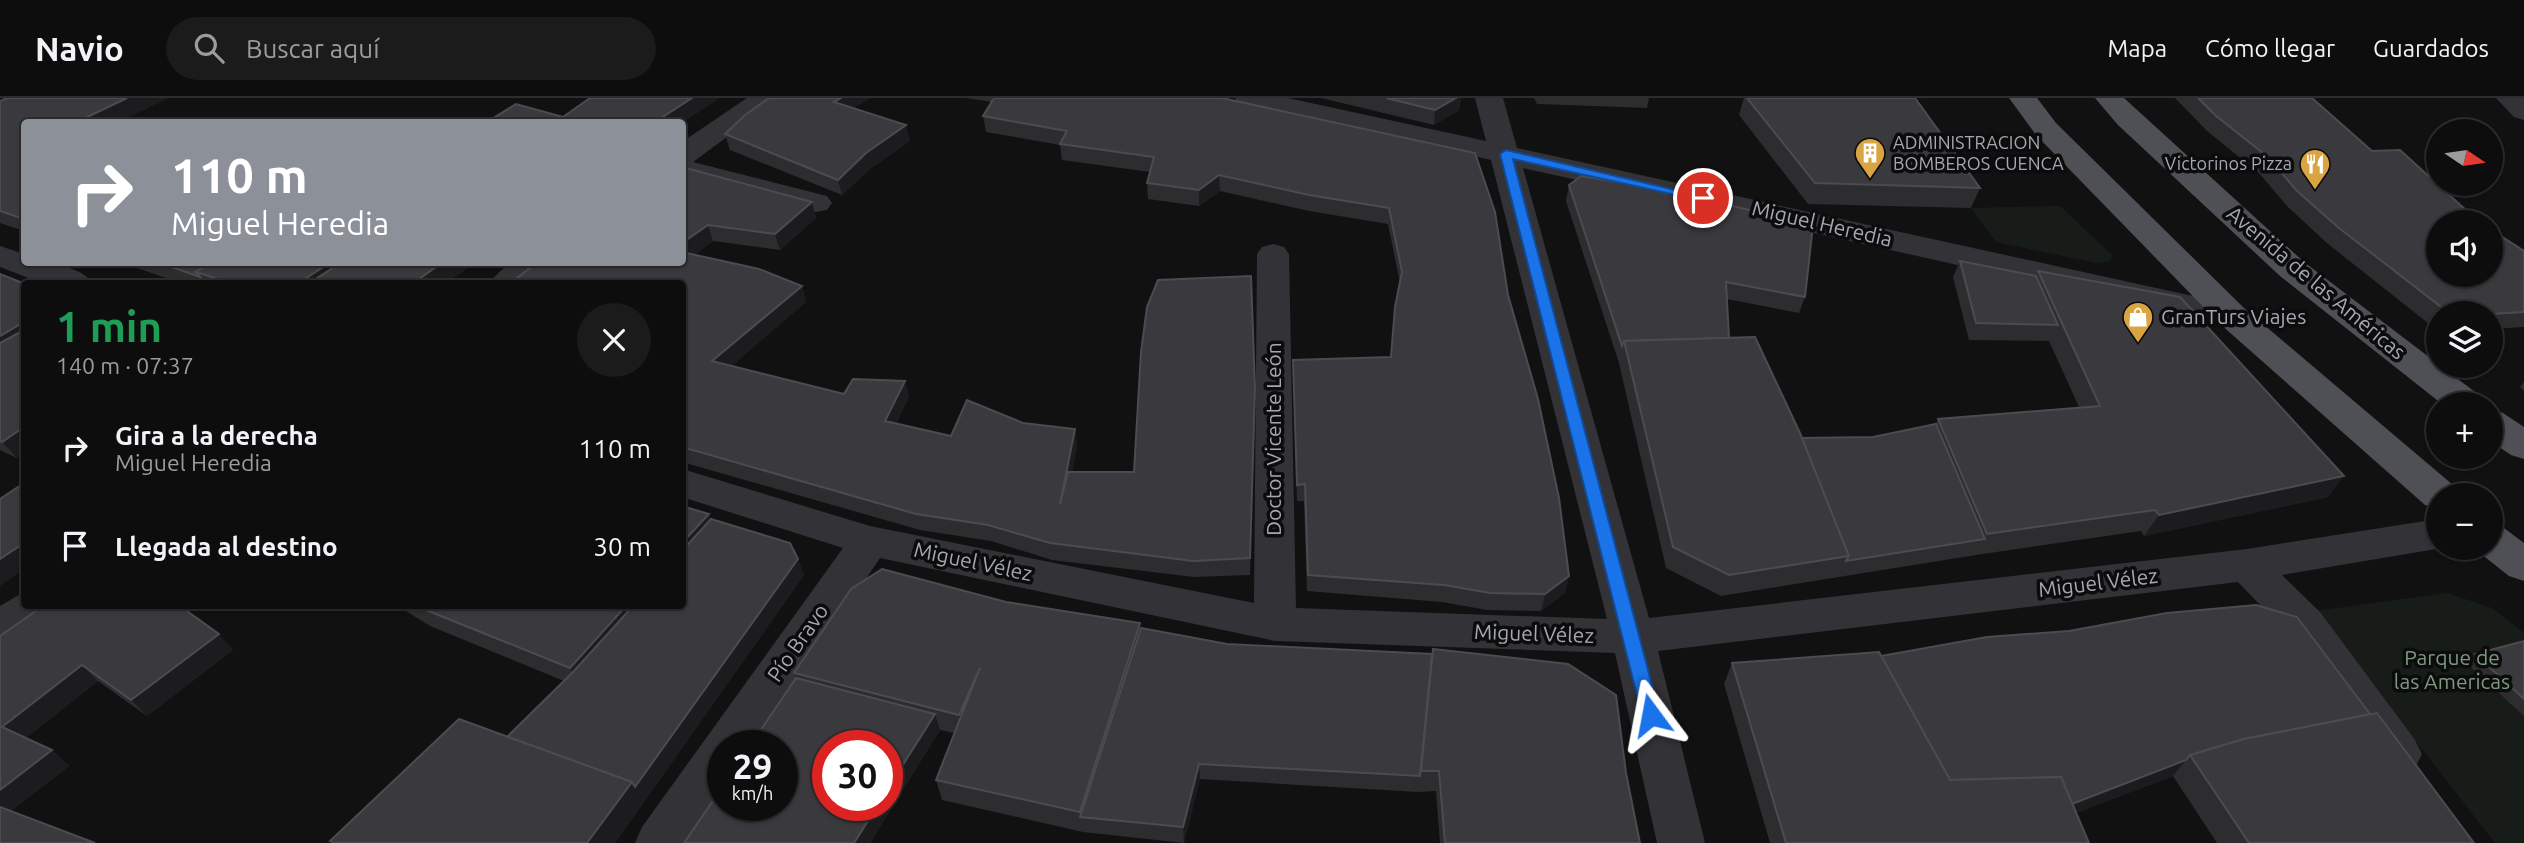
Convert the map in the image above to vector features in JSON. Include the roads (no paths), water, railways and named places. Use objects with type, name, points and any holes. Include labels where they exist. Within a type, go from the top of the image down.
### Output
[{"type":"main road","points":[[2023,98],[2046,129],[2231,315],[2426,484]]},
{"type":"main road","name":"Avenida de las Américas","points":[[2109,98],[2128,119],[2292,269],[2451,392]]},
{"type":"main road","points":[[2503,431],[2524,446]]},
{"type":"main road","points":[[2503,549],[2524,565]]},
{"type":"street","points":[[686,153],[766,98]]},
{"type":"street","name":"Miguel Heredia","points":[[1249,98],[2231,315]]},
{"type":"street","points":[[1489,98],[1633,638],[1681,843]]},
{"type":"street","points":[[2510,98],[2524,111]]},
{"type":"street","points":[[686,169],[816,203]]},
{"type":"street","name":"Doctor Vicente León","points":[[1273,254],[1275,624]]},
{"type":"street","points":[[0,256],[21,264]]},
{"type":"street","points":[[28,266],[66,280]]},
{"type":"street","points":[[508,280],[527,266]]},
{"type":"street","name":"Miguel Vélez","points":[[686,484],[870,541],[1275,624],[1633,638],[2247,565],[2426,536]]},
{"type":"street","name":"Pío Bravo","points":[[738,730],[870,541]]},
{"type":"street","points":[[2247,565],[2305,624],[2424,788]]},
{"type":"street","points":[[0,627],[28,609]]},
{"type":"street","points":[[659,843],[707,775]]},
{"type":"place","name":"ADMINISTRACION BOMBEROS CUENCA","points":[[1870,180]]},
{"type":"place","name":"Victorinos Pizza","points":[[2315,191]]},
{"type":"place","name":"GranTurs Viajes","points":[[2138,344]]},
{"type":"park label","name":"Parque de las Americas","points":[[2452,670]]}]
